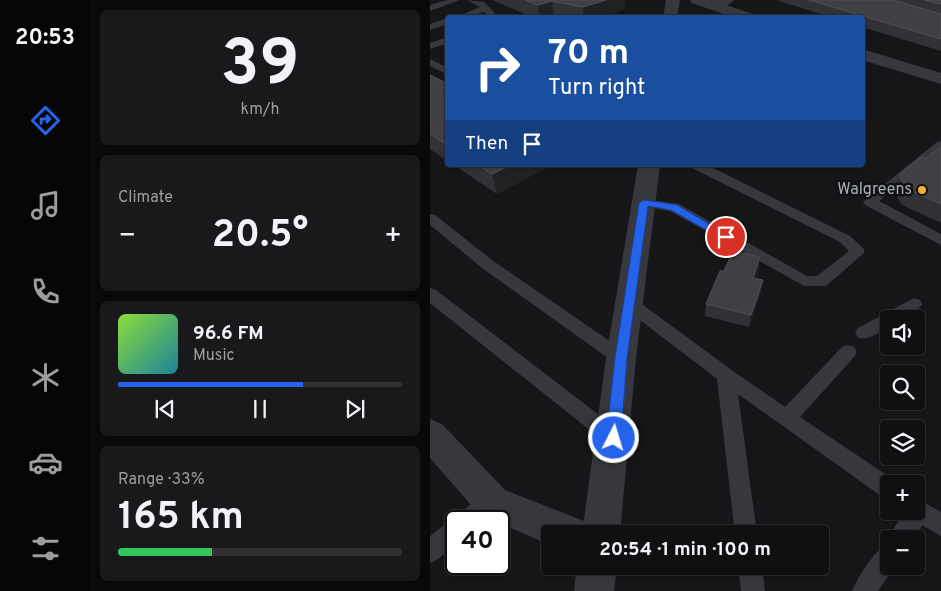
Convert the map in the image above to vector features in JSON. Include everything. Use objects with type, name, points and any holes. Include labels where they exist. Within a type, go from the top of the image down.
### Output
[{"type":"street","points":[[670,15],[673,0]]},
{"type":"street","points":[[697,0],[720,3],[745,15]]},
{"type":"street","points":[[865,55],[941,79]]},
{"type":"street","points":[[602,525],[614,438],[621,358],[649,167]]},
{"type":"street","points":[[430,434],[479,510]]},
{"type":"street","points":[[510,519],[541,527]]},
{"type":"street","points":[[594,591],[596,575]]},
{"type":"lane","points":[[430,8],[456,0]]},
{"type":"lane","points":[[471,0],[486,8],[493,15]]},
{"type":"lane","points":[[466,15],[486,8]]},
{"type":"lane","points":[[430,26],[445,22]]},
{"type":"lane","points":[[430,46],[445,41]]},
{"type":"lane","points":[[433,64],[445,70]]},
{"type":"lane","points":[[941,145],[870,202],[941,240]]},
{"type":"lane","points":[[644,203],[674,207],[804,281],[820,282],[858,249],[845,239],[702,167]]},
{"type":"lane","points":[[430,218],[487,264],[621,358]]},
{"type":"lane","points":[[430,294],[614,438]]},
{"type":"lane","points":[[629,303],[726,376],[880,482]]},
{"type":"lane","points":[[864,333],[914,304]]},
{"type":"lane","points":[[787,418],[848,352]]},
{"type":"lane","points":[[726,376],[745,525]]},
{"type":"lane","points":[[925,513],[940,522]]},
{"type":"lane","points":[[430,551],[445,539]]},
{"type":"lane","points":[[864,591],[880,568]]},
{"type":"lane","points":[[751,575],[753,591]]},
{"type":"building","points":[[525,0],[606,0],[583,7],[552,1],[538,5]]},
{"type":"building","points":[[809,0],[893,0],[941,14],[941,39],[865,15]]},
{"type":"building","points":[[925,0],[941,0],[941,4]]},
{"type":"building","points":[[430,75],[445,82],[445,87],[441,89],[445,91],[445,144],[430,134]]},
{"type":"building","points":[[941,146],[941,204],[907,189],[899,175],[921,157],[926,159]]},
{"type":"building","points":[[481,167],[507,167],[492,174]]},
{"type":"building","points":[[733,251],[760,257],[753,278],[763,280],[751,315],[706,304],[720,271],[724,271]]},
{"type":"place","name":"Walgreens","points":[[922,190]]},
{"type":"route","points":[[614,438],[621,358],[644,203],[674,207],[726,237]]}]
